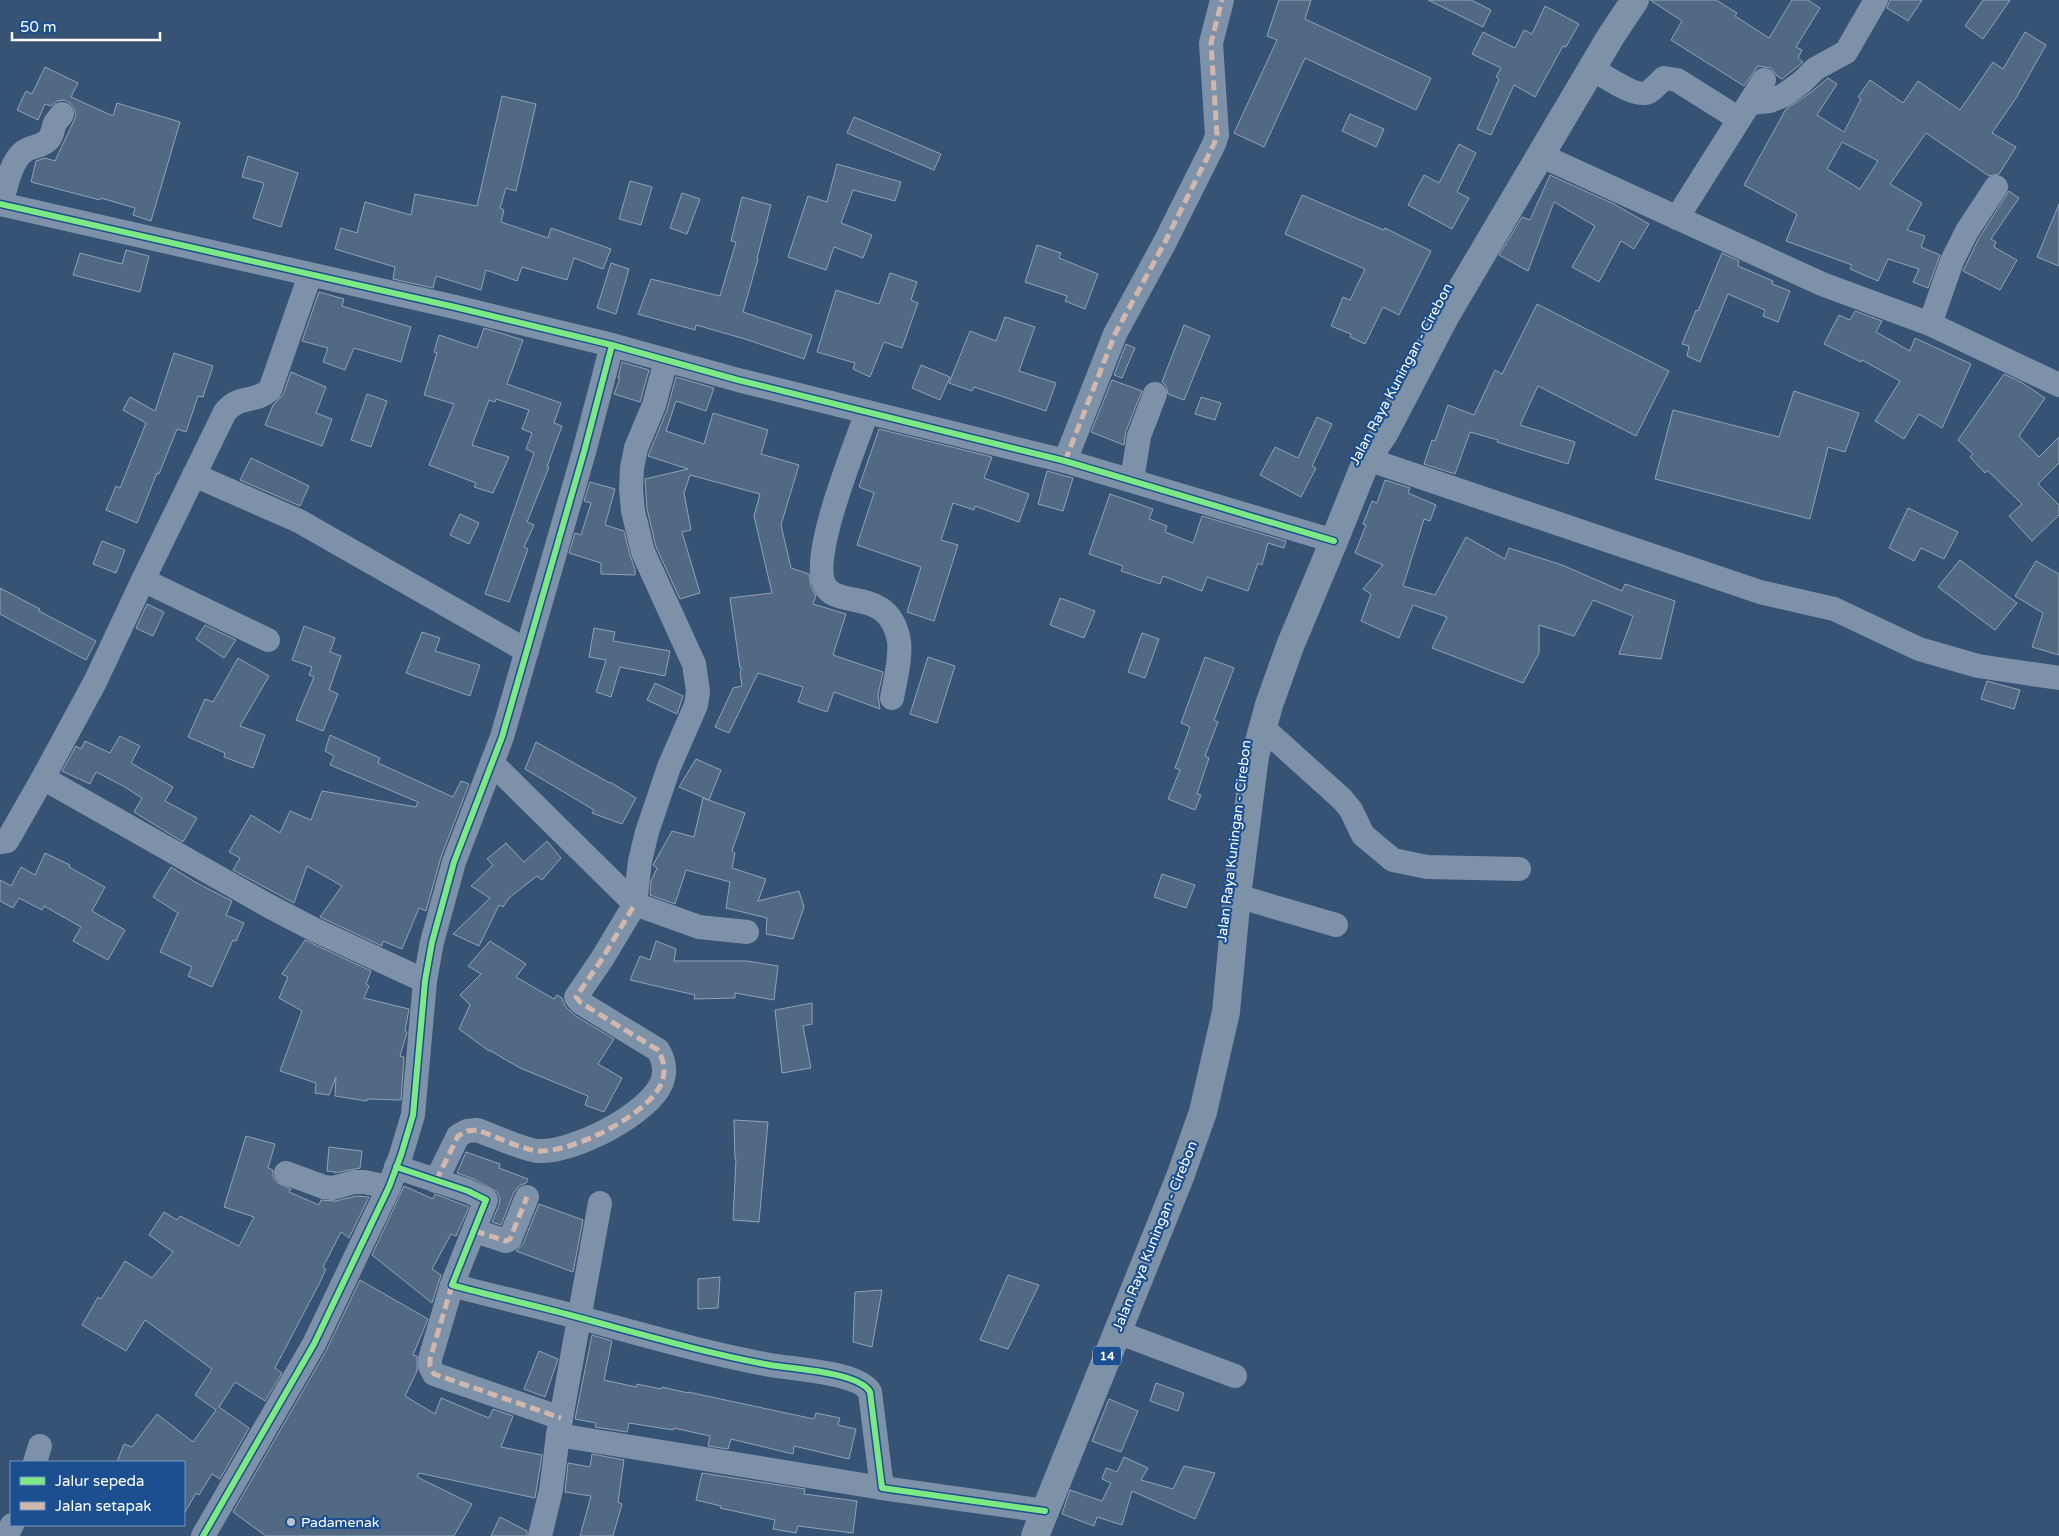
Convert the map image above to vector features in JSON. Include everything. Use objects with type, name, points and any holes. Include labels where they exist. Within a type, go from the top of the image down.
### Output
[{"type":"highway","name":"Jalan Raya Kuningan - Cirebon","points":[[1035,1536],[1180,1177],[1203,1112],[1226,1012],[1237,896],[1255,756],[1262,727],[1290,646],[1367,458],[1385,432],[1446,315],[1540,155],[1635,0]]},
{"type":"street","points":[[1065,461],[1114,334],[1165,242],[1214,144],[1217,135],[1211,43],[1222,0]]},
{"type":"street","points":[[1592,69],[1634,92],[1643,94],[1649,92],[1664,78],[1677,80],[1744,111],[1784,95],[1802,82],[1815,69],[1846,52],[1876,0]]},
{"type":"street","points":[[1677,218],[1764,80]]},
{"type":"street","points":[[62,114],[55,124],[49,140],[38,147],[29,148],[22,152],[14,165],[0,204],[455,307],[612,345],[738,380],[1065,461],[1334,541]]},
{"type":"street","points":[[1540,155],[1822,284],[1930,324],[2059,386]]},
{"type":"street","points":[[1930,324],[1952,261],[1967,231],[1996,187]]},
{"type":"street","points":[[0,842],[7,841],[44,778],[95,682],[225,412],[232,403],[262,396],[270,390],[310,275]]},
{"type":"street","points":[[203,1536],[314,1344],[392,1177],[413,1115],[424,980],[432,942],[454,862],[492,763],[527,651],[612,345]]},
{"type":"street","points":[[436,1181],[458,1136],[467,1132],[477,1130],[537,1151],[559,1150],[584,1142],[613,1127],[640,1108],[662,1082],[664,1061],[658,1050],[581,1003],[576,997],[602,959],[634,904],[640,861],[648,832],[669,767],[696,705],[698,691],[694,664],[643,552],[633,511],[632,468],[636,448],[654,405],[666,360]]},
{"type":"street","points":[[1132,480],[1139,436],[1155,394]]},
{"type":"street","points":[[867,412],[831,516],[821,562],[822,577],[825,586],[832,594],[846,599],[865,600],[887,614],[894,625],[899,643],[892,698]]},
{"type":"street","points":[[1367,458],[1760,592],[1834,610],[1919,650],[1978,666],[2059,678]]},
{"type":"street","points":[[194,475],[299,520],[527,651]]},
{"type":"street","points":[[143,580],[268,640]]},
{"type":"street","points":[[1262,727],[1342,799],[1351,810],[1363,835],[1393,860],[1427,867],[1519,868]]},
{"type":"street","points":[[492,763],[634,904],[699,927],[747,932]]},
{"type":"street","points":[[44,778],[267,905],[313,929],[424,980]]},
{"type":"street","points":[[1237,896],[1336,925]]},
{"type":"street","points":[[286,1172],[324,1187],[333,1188],[354,1182],[392,1177],[436,1181],[468,1191],[486,1200],[452,1286],[430,1359],[430,1366],[434,1374],[560,1427],[882,1488],[1045,1511]]},
{"type":"street","points":[[475,1230],[506,1241],[510,1239],[527,1197]]},
{"type":"street","points":[[540,1536],[551,1490],[560,1427],[600,1204]]},
{"type":"street","points":[[452,1286],[579,1317],[684,1346],[770,1365],[835,1375],[865,1386],[870,1392],[882,1488]]},
{"type":"street","points":[[1117,1332],[1234,1376]]},
{"type":"building","points":[[1279,0],[1311,0],[1305,19],[1431,78],[1416,110],[1305,58],[1264,147],[1234,133],[1277,40],[1267,36]]},
{"type":"building","points":[[1428,0],[1471,0],[1491,10],[1483,27]]},
{"type":"building","points":[[1650,0],[1716,0],[1737,13],[1735,16],[1769,38],[1792,0],[1808,0],[1820,8],[1796,47],[1802,50],[1798,58],[1803,62],[1782,79],[1771,68],[1758,66],[1744,86],[1671,40],[1682,21]]},
{"type":"building","points":[[1890,0],[1922,0],[1908,21],[1887,8]]},
{"type":"building","points":[[1983,0],[2010,0],[1983,39],[1965,26]]},
{"type":"building","points":[[1545,6],[1579,24],[1566,47],[1563,46],[1535,97],[1514,85],[1491,135],[1477,129],[1499,79],[1496,77],[1501,68],[1472,54],[1483,32],[1515,48],[1524,30],[1532,34]]},
{"type":"building","points":[[2025,32],[2046,45],[2016,98],[1992,133],[2016,147],[1999,174],[1989,176],[1926,133],[1890,184],[1922,203],[1907,230],[1925,236],[1921,247],[1940,255],[1928,288],[1913,282],[1919,269],[1888,259],[1878,281],[1850,269],[1852,265],[1786,241],[1797,214],[1744,185],[1786,109],[1828,78],[1837,84],[1817,115],[1844,132],[1861,99],[1858,97],[1870,80],[1903,103],[1918,81],[1960,110],[1993,62],[2003,69]],"holes":[[[1842,142],[1878,161],[1860,189],[1827,169]]]},
{"type":"building","points":[[45,67],[78,83],[71,97],[113,116],[117,103],[180,122],[151,221],[133,215],[135,208],[31,182],[36,161],[45,158],[55,161],[76,116],[74,108],[64,100],[57,101],[51,106],[45,104],[38,120],[17,110],[26,91],[32,94]]},
{"type":"building","points":[[502,96],[536,104],[516,191],[506,188],[500,208],[504,210],[501,222],[548,238],[551,228],[611,249],[603,269],[574,258],[567,280],[522,267],[517,281],[486,270],[481,290],[436,276],[433,288],[393,279],[395,267],[335,249],[341,228],[357,233],[365,202],[411,215],[415,194],[477,206]]},
{"type":"building","points":[[1350,114],[1384,129],[1376,147],[1342,131]]},
{"type":"building","points":[[854,117],[941,154],[934,170],[847,133]]},
{"type":"building","points":[[1459,144],[1476,153],[1457,192],[1469,198],[1452,229],[1408,205],[1424,175],[1439,183]]},
{"type":"building","points":[[248,156],[298,173],[281,227],[253,218],[264,183],[242,177]]},
{"type":"building","points":[[837,164],[901,182],[895,201],[853,190],[841,223],[872,235],[863,258],[834,247],[826,270],[788,257],[808,196],[827,202]]},
{"type":"building","points":[[1550,175],[1614,204],[1649,224],[1634,249],[1621,241],[1599,282],[1572,267],[1595,226],[1554,202],[1528,271],[1499,255],[1522,217],[1530,220]]},
{"type":"building","points":[[630,181],[652,187],[641,225],[619,219]]},
{"type":"building","points":[[2009,191],[2019,198],[1991,239],[1996,242],[1994,247],[2017,260],[2000,290],[1963,271],[1979,238]]},
{"type":"building","points":[[682,193],[700,199],[687,234],[670,228]]},
{"type":"building","points":[[1302,195],[1384,230],[1385,228],[1431,251],[1399,315],[1383,307],[1365,344],[1350,337],[1351,334],[1331,326],[1343,297],[1350,300],[1365,269],[1285,234]]},
{"type":"building","points":[[742,197],[771,205],[743,312],[812,335],[804,359],[696,325],[695,330],[638,314],[651,279],[720,296],[736,242],[731,241]]},
{"type":"building","points":[[2059,204],[2059,266],[2037,257]]},
{"type":"building","points":[[1037,245],[1061,253],[1059,258],[1098,274],[1085,309],[1065,301],[1067,296],[1025,282]]},
{"type":"building","points":[[126,250],[149,256],[140,292],[73,275],[80,253],[122,264]]},
{"type":"building","points":[[1722,253],[1739,261],[1738,266],[1773,281],[1772,284],[1790,291],[1778,322],[1763,316],[1765,310],[1728,294],[1700,362],[1687,356],[1689,346],[1682,344]]},
{"type":"building","points":[[611,263],[629,269],[616,314],[597,308]]},
{"type":"building","points":[[890,273],[917,282],[911,300],[918,303],[902,348],[884,342],[870,377],[853,369],[855,363],[817,352],[836,290],[879,304]]},
{"type":"building","points":[[319,292],[344,299],[342,306],[411,327],[401,362],[354,348],[345,370],[323,362],[328,348],[302,341]]},
{"type":"building","points":[[1537,304],[1669,371],[1636,436],[1538,386],[1520,425],[1575,442],[1568,464],[1470,432],[1455,474],[1424,464],[1432,440],[1435,441],[1448,405],[1474,415],[1495,370],[1502,374]]},
{"type":"building","points":[[1855,311],[1882,321],[1876,332],[1910,351],[1915,338],[1971,364],[1942,428],[1919,414],[1904,439],[1875,421],[1900,381],[1862,360],[1861,362],[1824,344],[1839,315],[1850,320]]},
{"type":"building","points":[[1005,317],[1035,327],[1019,371],[1056,383],[1046,411],[974,387],[972,391],[949,383],[970,331],[996,341]]},
{"type":"building","points":[[1184,325],[1210,336],[1184,400],[1168,394],[1166,386],[1162,382]]},
{"type":"building","points":[[484,328],[523,340],[507,384],[561,403],[554,423],[562,426],[547,467],[549,467],[527,522],[534,525],[524,547],[528,549],[509,602],[485,594],[534,453],[526,449],[532,433],[522,429],[529,410],[496,399],[495,402],[489,400],[472,445],[509,457],[493,493],[474,487],[476,483],[429,465],[454,404],[424,395],[437,353],[434,352],[439,335],[477,348]]},
{"type":"building","points":[[1126,344],[1135,348],[1122,378],[1114,375]]},
{"type":"building","points":[[174,353],[213,366],[203,397],[198,396],[186,432],[177,429],[137,523],[106,510],[116,486],[120,488],[146,423],[123,410],[130,397],[155,411]]},
{"type":"building","points":[[622,362],[649,370],[640,402],[614,394],[620,378],[618,378]]},
{"type":"building","points":[[921,365],[950,377],[940,400],[912,388]]},
{"type":"building","points":[[291,372],[326,387],[316,413],[332,419],[322,446],[265,425],[273,405],[283,395]]},
{"type":"building","points":[[2004,374],[2021,382],[2045,398],[2019,436],[2039,457],[2059,437],[2059,463],[2038,484],[2059,505],[2059,515],[2032,541],[2009,516],[2022,504],[1987,470],[1985,473],[1970,457],[1973,454],[1958,440]]},
{"type":"building","points":[[676,377],[714,388],[706,411],[676,401],[666,431],[704,444],[713,413],[768,430],[761,454],[799,465],[781,525],[791,568],[809,574],[811,587],[816,596],[813,604],[846,614],[833,655],[883,672],[878,695],[880,709],[834,692],[827,712],[798,702],[803,687],[758,673],[729,733],[715,727],[733,688],[742,686],[740,672],[742,668],[740,668],[730,598],[772,593],[754,516],[760,494],[690,475],[684,493],[691,530],[682,532],[700,593],[680,599],[656,547],[647,509],[645,479],[688,469],[648,456],[667,410]]},
{"type":"building","points":[[1112,380],[1142,391],[1126,431],[1124,445],[1091,432]]},
{"type":"building","points":[[1794,391],[1859,413],[1845,452],[1828,447],[1810,519],[1655,479],[1673,410],[1779,437]]},
{"type":"building","points":[[367,394],[387,401],[371,447],[351,440]]},
{"type":"building","points":[[1201,397],[1221,403],[1215,420],[1195,414]]},
{"type":"building","points":[[1317,417],[1332,424],[1312,466],[1316,468],[1301,497],[1260,475],[1275,447],[1298,458]]},
{"type":"building","points":[[879,429],[992,457],[984,478],[1029,494],[1019,522],[975,506],[974,510],[953,503],[941,540],[958,545],[934,621],[907,612],[921,567],[857,545],[874,493],[859,487]]},
{"type":"building","points":[[251,458],[309,486],[300,506],[240,480]]},
{"type":"building","points":[[1047,471],[1073,478],[1063,511],[1038,504]]},
{"type":"building","points":[[1385,480],[1410,488],[1408,493],[1436,505],[1430,521],[1424,519],[1403,586],[1435,595],[1466,537],[1505,559],[1509,548],[1562,565],[1622,591],[1625,584],[1675,601],[1661,659],[1619,654],[1633,616],[1593,600],[1574,636],[1539,625],[1539,653],[1523,683],[1432,648],[1447,617],[1413,605],[1399,638],[1361,621],[1371,594],[1363,589],[1383,565],[1355,553],[1366,525],[1363,524],[1372,501],[1377,503]]},
{"type":"building","points":[[590,482],[615,489],[605,525],[624,531],[635,575],[601,574],[601,563],[569,553],[575,533],[581,535],[591,503],[584,501]]},
{"type":"building","points":[[1110,494],[1153,509],[1149,519],[1167,526],[1165,532],[1193,543],[1202,516],[1286,541],[1284,548],[1268,543],[1262,565],[1258,563],[1248,591],[1207,577],[1202,591],[1163,576],[1160,584],[1121,571],[1123,566],[1089,554]]},
{"type":"building","points":[[1908,508],[1958,532],[1944,559],[1921,548],[1914,561],[1889,548]]},
{"type":"building","points":[[460,514],[479,523],[469,544],[450,535]]},
{"type":"building","points":[[102,541],[125,550],[116,573],[93,564]]},
{"type":"building","points":[[1960,560],[2017,603],[1995,630],[1938,587]]},
{"type":"building","points":[[2036,561],[2059,574],[2059,655],[2032,647],[2043,613],[2015,596]]},
{"type":"building","points":[[0,588],[96,641],[86,660],[0,614]]},
{"type":"building","points":[[1060,598],[1095,611],[1084,638],[1050,625]]},
{"type":"building","points":[[147,604],[164,612],[153,636],[136,628]]},
{"type":"building","points":[[205,625],[236,640],[224,658],[196,639]]},
{"type":"building","points":[[304,626],[335,638],[330,652],[341,656],[329,690],[338,694],[323,731],[296,720],[314,677],[309,675],[312,667],[292,660]]},
{"type":"building","points":[[594,628],[615,632],[613,641],[670,651],[665,676],[620,667],[611,697],[596,692],[606,660],[589,657]]},
{"type":"building","points":[[422,632],[440,638],[435,651],[480,665],[470,696],[406,673]]},
{"type":"building","points":[[1142,633],[1159,639],[1145,678],[1128,672]]},
{"type":"building","points":[[928,657],[955,666],[937,723],[910,714]]},
{"type":"building","points":[[1205,657],[1234,668],[1214,720],[1218,722],[1205,756],[1209,758],[1197,794],[1201,795],[1195,810],[1168,799],[1180,770],[1175,768],[1190,727],[1181,723]]},
{"type":"building","points":[[238,658],[269,676],[240,726],[265,735],[253,768],[224,757],[225,753],[188,737],[205,699],[213,702]]},
{"type":"building","points":[[1987,681],[2020,690],[2014,709],[1981,699]]},
{"type":"building","points":[[655,683],[683,696],[677,714],[647,700]]},
{"type":"building","points":[[330,735],[380,758],[378,763],[453,797],[461,781],[469,784],[441,857],[426,911],[419,908],[402,949],[383,941],[382,946],[320,917],[342,886],[307,866],[294,903],[233,870],[240,858],[229,852],[251,815],[280,833],[290,811],[311,820],[322,791],[416,807],[418,802],[330,765],[334,756],[325,751]]},
{"type":"building","points":[[120,736],[140,746],[131,763],[173,787],[165,801],[197,818],[183,842],[134,812],[142,798],[123,786],[96,772],[90,784],[62,771],[76,746],[81,749],[85,741],[110,753]]},
{"type":"building","points":[[536,742],[636,798],[622,824],[592,813],[594,810],[525,769]]},
{"type":"building","points":[[696,759],[721,770],[709,800],[679,787]]},
{"type":"building","points":[[703,798],[745,813],[732,851],[735,853],[732,868],[766,879],[758,901],[799,891],[804,907],[793,939],[766,934],[767,918],[726,908],[730,882],[686,870],[675,904],[650,895],[651,881],[657,868],[653,865],[672,831],[694,837]]},
{"type":"building","points":[[547,841],[561,858],[542,880],[537,876],[509,898],[503,907],[499,905],[479,946],[453,934],[490,898],[471,886],[493,865],[487,859],[506,843],[524,862]]},
{"type":"building","points":[[45,853],[70,865],[69,867],[105,887],[92,911],[125,930],[108,960],[73,941],[81,927],[44,906],[42,910],[19,898],[13,908],[0,901],[0,880],[11,886],[21,867],[35,875]]},
{"type":"building","points":[[171,867],[232,901],[226,915],[244,923],[236,941],[233,940],[212,987],[188,976],[192,967],[160,952],[178,913],[153,897]]},
{"type":"building","points":[[1162,874],[1195,885],[1186,908],[1154,897]]},
{"type":"building","points":[[305,940],[371,971],[366,984],[369,986],[364,998],[409,1009],[405,1031],[407,1032],[400,1056],[404,1057],[401,1100],[367,1099],[367,1101],[335,1096],[336,1077],[329,1095],[315,1093],[316,1083],[280,1071],[302,1011],[279,998],[288,977],[282,974]]},
{"type":"building","points":[[490,941],[526,964],[516,977],[554,999],[557,995],[562,998],[565,1006],[574,1015],[614,1039],[598,1064],[622,1078],[604,1112],[585,1105],[588,1096],[520,1068],[489,1051],[459,1029],[470,1005],[460,995],[481,974],[468,966]]},
{"type":"building","points":[[656,941],[676,949],[674,961],[747,961],[778,966],[774,1000],[735,993],[735,998],[694,999],[695,995],[630,980],[640,956],[650,960]]},
{"type":"building","points":[[812,1003],[812,1024],[803,1026],[811,1068],[782,1073],[775,1010]]},
{"type":"building","points":[[734,1120],[768,1122],[759,1222],[733,1220],[736,1159]]},
{"type":"building","points":[[246,1136],[275,1144],[268,1168],[273,1170],[276,1182],[291,1189],[289,1192],[319,1205],[321,1200],[336,1201],[356,1196],[369,1197],[349,1238],[341,1232],[323,1267],[326,1269],[319,1284],[275,1368],[282,1373],[265,1401],[235,1382],[219,1407],[249,1428],[220,1479],[212,1474],[199,1495],[196,1493],[185,1512],[185,1461],[117,1461],[124,1444],[132,1447],[157,1414],[193,1442],[216,1410],[195,1395],[212,1369],[145,1320],[126,1351],[82,1325],[98,1297],[101,1299],[125,1261],[152,1278],[173,1252],[149,1235],[164,1212],[177,1220],[180,1216],[239,1246],[254,1217],[224,1207]]},
{"type":"building","points":[[329,1147],[362,1151],[360,1168],[334,1173],[327,1171]]},
{"type":"building","points":[[466,1152],[500,1164],[499,1168],[528,1179],[526,1183],[519,1186],[514,1192],[501,1225],[492,1222],[499,1205],[500,1198],[497,1192],[474,1179],[457,1173]]},
{"type":"building","points":[[404,1186],[433,1199],[435,1194],[469,1207],[456,1236],[451,1234],[432,1269],[441,1275],[432,1303],[372,1255]]},
{"type":"building","points":[[539,1204],[583,1220],[573,1272],[516,1251],[523,1244]]},
{"type":"building","points":[[1008,1275],[1039,1285],[1008,1349],[980,1340]]},
{"type":"building","points":[[720,1277],[718,1308],[698,1309],[698,1279]]},
{"type":"building","points":[[360,1280],[428,1319],[413,1355],[417,1356],[417,1371],[405,1396],[435,1414],[441,1398],[489,1418],[493,1409],[513,1416],[501,1447],[542,1455],[535,1498],[419,1473],[417,1477],[472,1504],[454,1536],[266,1536],[233,1512],[326,1351]]},
{"type":"building","points":[[882,1290],[872,1347],[853,1342],[855,1292]]},
{"type":"building","points":[[592,1335],[612,1341],[604,1380],[636,1387],[637,1384],[661,1389],[662,1387],[814,1419],[816,1413],[840,1418],[838,1425],[856,1429],[849,1459],[794,1446],[793,1454],[731,1439],[728,1449],[708,1446],[710,1436],[674,1428],[673,1430],[629,1423],[627,1432],[595,1427],[596,1423],[575,1419]]},
{"type":"building","points":[[539,1351],[558,1359],[545,1397],[524,1389]]},
{"type":"building","points":[[1156,1383],[1184,1393],[1178,1411],[1150,1401]]},
{"type":"building","points":[[1109,1399],[1138,1411],[1121,1452],[1092,1441]]},
{"type":"building","points":[[592,1454],[624,1460],[618,1502],[622,1504],[613,1536],[580,1536],[591,1496],[565,1492],[568,1463],[590,1467]]},
{"type":"building","points":[[1124,1457],[1148,1468],[1141,1480],[1173,1489],[1184,1466],[1215,1473],[1195,1519],[1132,1491],[1122,1525],[1097,1517],[1094,1526],[1062,1514],[1070,1490],[1102,1501],[1111,1483],[1102,1479],[1106,1468],[1117,1472]]},
{"type":"building","points":[[702,1473],[805,1489],[804,1494],[857,1501],[853,1533],[798,1526],[796,1533],[773,1529],[775,1520],[720,1508],[721,1506],[696,1500]]},
{"type":"building","points":[[500,1517],[527,1531],[527,1536],[491,1536]]},
{"type":"marked path","points":[[1065,461],[1115,334],[1165,242],[1214,144],[1217,135],[1211,43],[1222,0]]},
{"type":"marked path","points":[[436,1181],[458,1136],[467,1131],[477,1130],[532,1150],[553,1150],[570,1146],[608,1130],[642,1107],[654,1095],[662,1082],[664,1074],[663,1062],[658,1050],[581,1003],[576,997],[602,959],[635,904]]},
{"type":"marked path","points":[[475,1231],[506,1241],[510,1239],[527,1197]]},
{"type":"marked path","points":[[452,1285],[430,1359],[430,1366],[434,1374],[561,1418]]},
{"type":"cycle path","points":[[0,204],[455,307],[612,345],[738,380],[1065,461],[1334,541]]},
{"type":"cycle path","points":[[203,1536],[314,1344],[389,1187],[401,1155],[413,1115],[425,981],[432,942],[454,862],[502,737],[584,452],[612,345]]},
{"type":"cycle path","points":[[396,1167],[468,1191],[486,1200],[452,1285],[722,1355],[770,1365],[824,1372],[853,1380],[863,1385],[870,1392],[882,1488],[1045,1511]]},
{"type":"place","name":"Padamenak","points":[[291,1522]]}]
